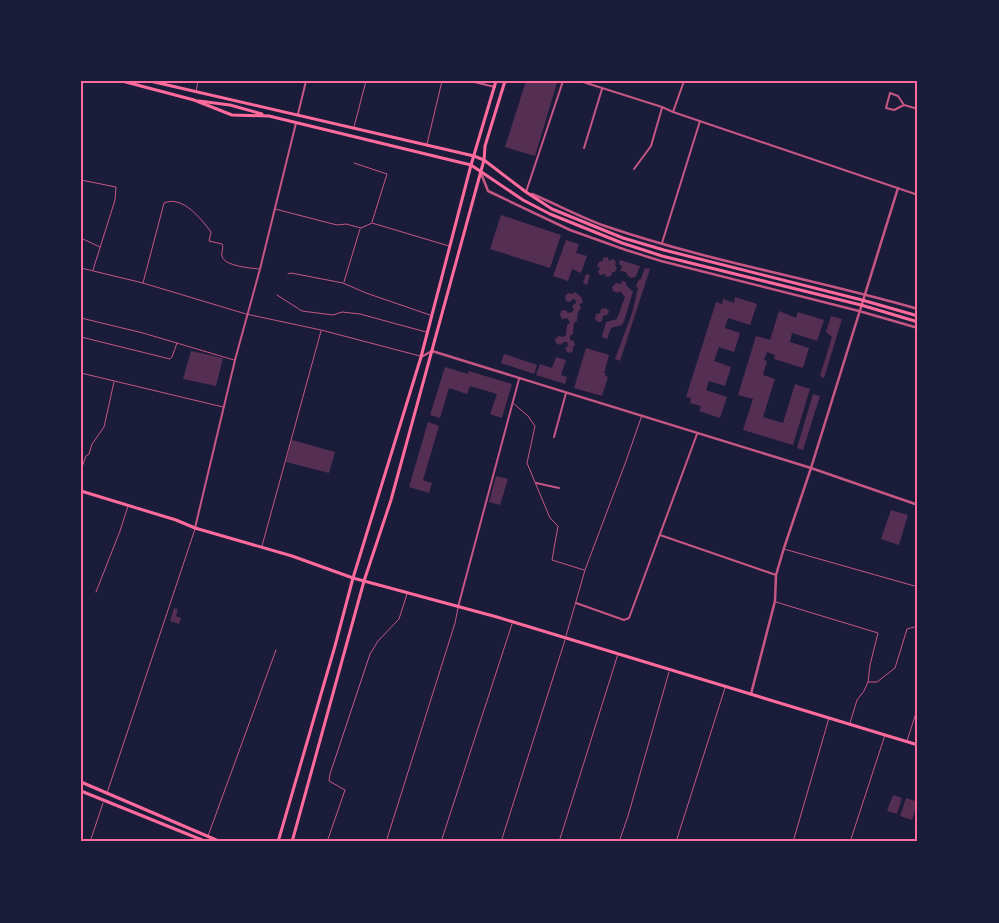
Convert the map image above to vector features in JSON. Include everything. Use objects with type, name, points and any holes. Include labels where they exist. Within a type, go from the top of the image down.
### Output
[{"type":"main road","points":[[122,81],[194,100],[232,115],[269,116]]},
{"type":"main road","points":[[150,81],[474,156],[484,160],[552,209],[623,238],[918,316]]},
{"type":"main road","points":[[278,842],[353,578],[421,356],[471,165],[496,81]]},
{"type":"main road","points":[[292,842],[364,581],[390,500],[432,351],[484,160],[485,146],[505,81]]},
{"type":"main road","points":[[194,100],[230,105],[315,128],[471,165],[523,200],[550,214],[622,243],[662,256],[861,305],[918,322]]},
{"type":"main road","points":[[269,116],[270,110]]},
{"type":"main road","points":[[296,123],[298,116]]},
{"type":"main road","points":[[315,128],[317,120]]},
{"type":"main road","points":[[81,491],[196,528],[292,556],[353,578],[407,594],[458,606],[670,668],[918,745]]},
{"type":"main road","points":[[81,782],[221,842]]},
{"type":"main road","points":[[81,791],[207,842]]},
{"type":"street","points":[[298,116],[306,81]]},
{"type":"street","points":[[470,81],[495,86]]},
{"type":"street","points":[[563,81],[526,192],[603,225],[662,243],[918,309]]},
{"type":"street","points":[[580,81],[662,107],[918,195]]},
{"type":"street","points":[[672,112],[684,81]]},
{"type":"street","points":[[584,148],[602,89]]},
{"type":"street","points":[[904,105],[894,110],[886,108],[890,93],[898,96],[904,105],[918,109]]},
{"type":"street","points":[[634,169],[651,146],[662,107]]},
{"type":"street","points":[[662,243],[700,121]]},
{"type":"street","points":[[196,528],[223,407],[296,123]]},
{"type":"street","points":[[481,171],[488,191],[570,230],[598,241],[661,261],[859,311],[918,328]]},
{"type":"street","points":[[751,694],[775,602],[776,575],[898,188]]},
{"type":"street","points":[[421,356],[432,351],[811,468],[918,505]]},
{"type":"street","points":[[81,360],[81,365]]},
{"type":"street","points":[[458,606],[519,378]]},
{"type":"street","points":[[554,437],[566,393]]},
{"type":"street","points":[[576,603],[624,620],[629,618],[697,433]]},
{"type":"street","points":[[536,483],[559,488]]},
{"type":"street","points":[[660,536],[776,575]]},
{"type":"lane","points":[[196,92],[198,81]]},
{"type":"lane","points":[[354,128],[366,81]]},
{"type":"lane","points":[[426,145],[442,81]]},
{"type":"lane","points":[[354,163],[387,174],[372,223]]},
{"type":"lane","points":[[81,180],[116,187],[115,200],[93,271]]},
{"type":"lane","points":[[143,283],[164,203],[168,201],[186,205],[203,222],[211,232],[210,241],[222,244],[224,247],[222,255],[224,261],[230,264],[260,269]]},
{"type":"lane","points":[[274,209],[337,225],[346,224],[361,228],[372,223],[450,246]]},
{"type":"lane","points":[[343,283],[361,228]]},
{"type":"lane","points":[[81,238],[100,247]]},
{"type":"lane","points":[[81,268],[143,283],[246,314],[321,330],[421,356]]},
{"type":"lane","points":[[288,274],[292,273],[343,283],[366,293],[431,315]]},
{"type":"lane","points":[[277,295],[302,311],[333,315],[342,312],[360,314],[427,332]]},
{"type":"lane","points":[[81,318],[235,360]]},
{"type":"lane","points":[[262,547],[321,330]]},
{"type":"lane","points":[[81,338],[170,359],[177,343]]},
{"type":"lane","points":[[81,373],[223,407]]},
{"type":"lane","points":[[81,470],[92,444],[104,427],[115,380]]},
{"type":"lane","points":[[513,403],[528,416],[535,426],[528,463],[550,518],[558,526],[552,560],[585,570]]},
{"type":"lane","points":[[501,842],[566,638],[585,570],[642,415]]},
{"type":"lane","points":[[96,592],[128,505]]},
{"type":"lane","points":[[107,793],[196,528]]},
{"type":"lane","points":[[784,548],[918,588]]},
{"type":"lane","points":[[327,842],[345,790],[329,781],[333,765],[370,654],[378,641],[399,619],[407,594]]},
{"type":"lane","points":[[775,602],[878,633],[868,682],[857,700],[850,724]]},
{"type":"lane","points":[[386,842],[455,623],[458,606]]},
{"type":"lane","points":[[441,842],[513,622]]},
{"type":"lane","points":[[868,682],[877,682],[895,668],[907,629],[918,626]]},
{"type":"lane","points":[[208,837],[276,650]]},
{"type":"lane","points":[[559,842],[618,653]]},
{"type":"lane","points":[[619,842],[670,668]]},
{"type":"lane","points":[[676,842],[725,686]]},
{"type":"lane","points":[[907,742],[916,713],[918,691]]},
{"type":"lane","points":[[794,842],[830,717]]},
{"type":"lane","points":[[850,842],[885,734]]},
{"type":"lane","points":[[90,842],[104,800]]},
{"type":"building","points":[[526,81],[552,81],[557,83],[535,156],[505,147]]},
{"type":"building","points":[[501,215],[561,235],[550,268],[490,249]]},
{"type":"building","points":[[566,240],[579,244],[576,253],[587,256],[581,273],[572,269],[568,281],[553,276]]},
{"type":"building","points":[[608,257],[609,261],[613,259],[616,262],[617,268],[615,272],[612,272],[611,276],[606,277],[605,274],[600,275],[598,272],[600,268],[597,266],[599,262],[603,261],[603,258]]},
{"type":"building","points":[[620,260],[640,266],[636,276],[632,278],[626,272],[620,271],[622,266],[619,264]]},
{"type":"building","points":[[645,268],[650,269],[620,361],[615,359],[632,313],[638,288],[636,286]]},
{"type":"building","points":[[586,274],[590,275],[587,285],[583,283]]},
{"type":"building","points":[[622,281],[626,282],[626,285],[633,292],[622,325],[611,328],[607,339],[602,337],[606,322],[617,319],[625,297],[620,291],[618,293],[613,291],[612,287],[616,283],[621,284]]},
{"type":"building","points":[[575,292],[581,297],[583,302],[579,305],[581,308],[578,312],[577,321],[574,323],[573,334],[570,336],[570,340],[574,341],[575,345],[570,353],[565,348],[568,346],[567,342],[560,345],[556,343],[555,339],[566,335],[567,325],[570,323],[567,318],[562,319],[560,315],[561,311],[565,310],[568,313],[574,310],[572,306],[576,303],[575,299],[570,302],[566,301],[565,296],[568,293],[572,294]]},
{"type":"building","points":[[735,297],[757,304],[750,325],[728,318],[725,328],[740,333],[734,352],[719,347],[714,361],[731,367],[725,386],[709,381],[706,390],[727,397],[720,418],[699,411],[701,406],[690,403],[691,398],[686,397],[716,302],[722,304],[723,299],[734,303]]},
{"type":"building","points":[[606,308],[609,311],[607,315],[603,316],[602,321],[598,322],[595,319],[596,314],[600,313],[601,309]]},
{"type":"building","points":[[779,311],[796,318],[798,312],[824,320],[817,341],[792,333],[790,342],[809,348],[803,368],[774,359],[775,355],[767,352],[764,360],[767,361],[763,375],[775,379],[763,417],[783,423],[795,384],[810,389],[793,445],[743,430],[753,399],[738,395],[756,336],[770,340]]},
{"type":"building","points":[[831,316],[842,319],[824,378],[820,376],[832,337],[826,332]]},
{"type":"building","points":[[586,348],[609,355],[604,373],[608,377],[602,396],[574,388]]},
{"type":"building","points":[[191,351],[223,358],[216,386],[183,379]]},
{"type":"building","points":[[504,354],[537,365],[534,374],[501,363]]},
{"type":"building","points":[[556,357],[566,360],[561,375],[567,377],[565,384],[536,375],[540,364],[552,368]]},
{"type":"building","points":[[445,367],[468,374],[469,371],[512,384],[502,418],[490,414],[497,394],[470,386],[467,394],[449,388],[440,418],[430,415]]},
{"type":"building","points":[[813,394],[820,396],[803,450],[797,448]]},
{"type":"building","points":[[428,422],[439,426],[423,480],[432,483],[429,493],[409,487]]},
{"type":"building","points":[[292,440],[335,452],[329,473],[286,462]]},
{"type":"building","points":[[496,476],[508,479],[500,505],[489,502]]},
{"type":"building","points":[[891,510],[908,515],[899,545],[881,539]]},
{"type":"building","points":[[174,608],[178,609],[176,616],[181,618],[179,624],[170,621]]},
{"type":"building","points":[[893,795],[902,798],[897,814],[887,811]]},
{"type":"building","points":[[906,798],[918,802],[912,820],[900,816]]}]
